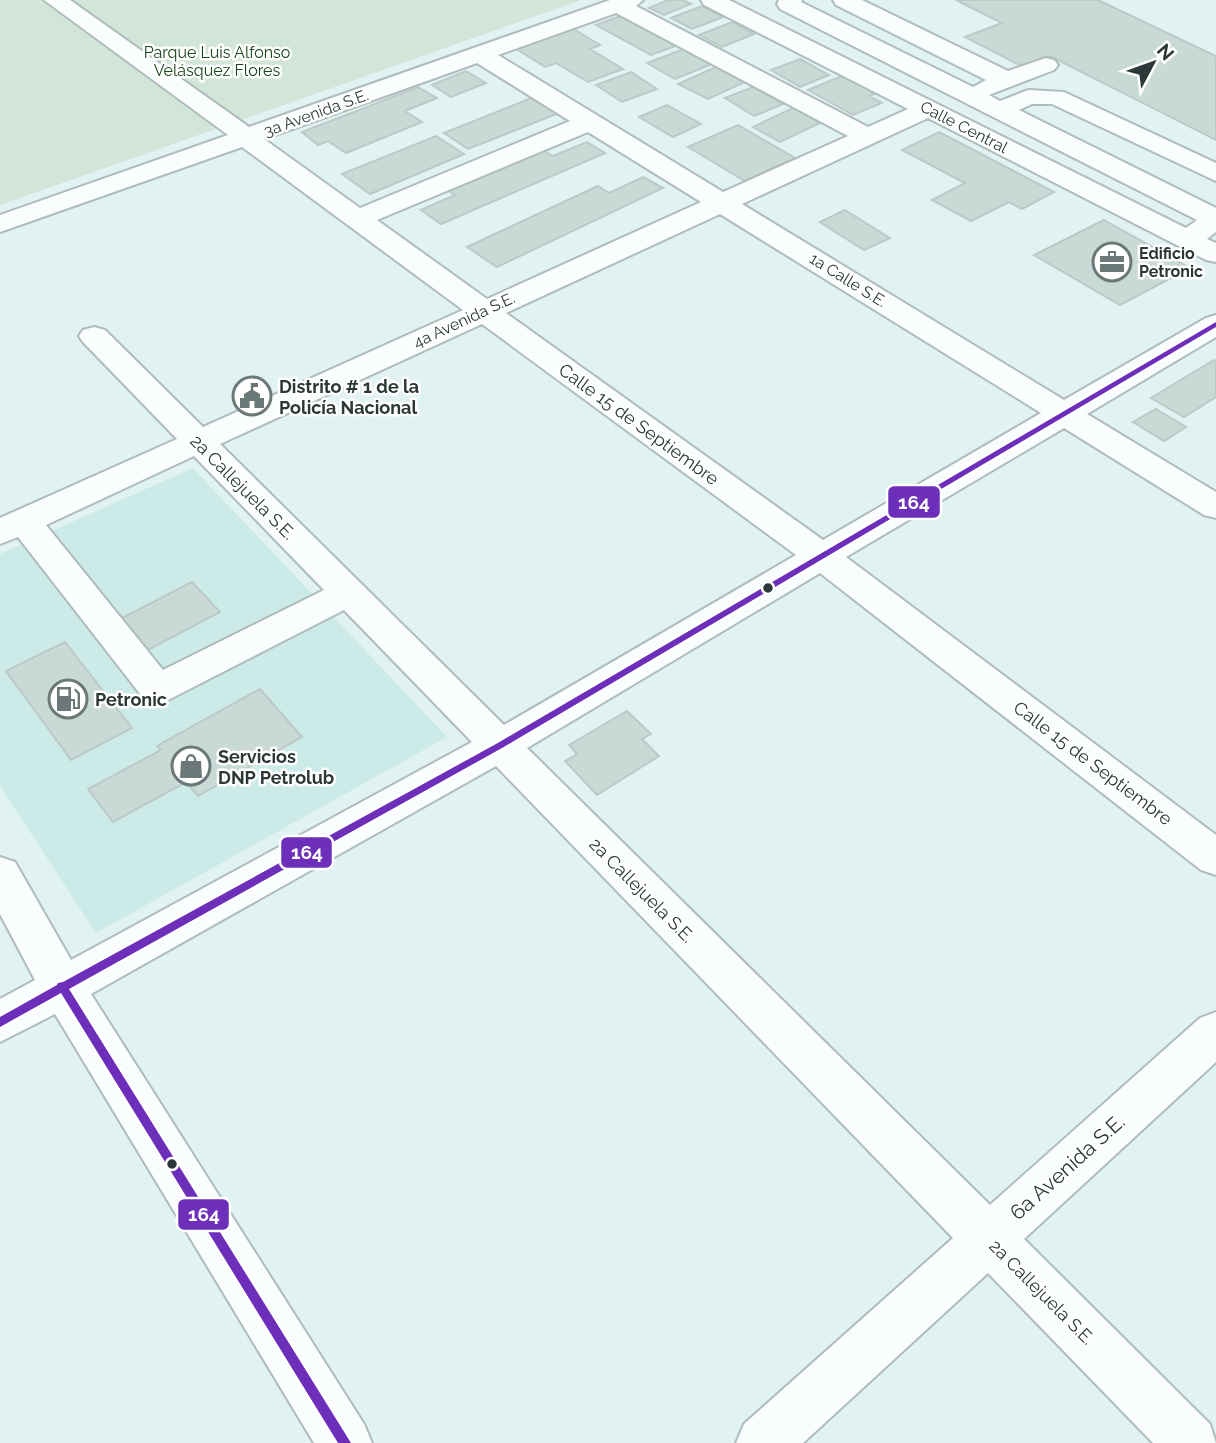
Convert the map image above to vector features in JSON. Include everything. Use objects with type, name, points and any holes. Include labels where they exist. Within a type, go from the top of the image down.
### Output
[{"type":"street","name":"Calle 15 de Septiembre","points":[[55,0],[230,123],[246,138],[356,219],[821,556],[1216,858]]},
{"type":"street","name":"Calle Central","points":[[712,0],[1216,254]]},
{"type":"street","points":[[791,0],[788,4],[1216,219],[1188,240]]},
{"type":"street","points":[[844,0],[1006,80]]},
{"type":"street","name":"3a Avenida S.E.","points":[[0,224],[624,2]]},
{"type":"street","points":[[624,2],[725,62],[867,136]]},
{"type":"street","points":[[725,62],[785,37]]},
{"type":"street","name":"1a Calle S.E.","points":[[479,54],[1064,414],[1211,497]]},
{"type":"street","points":[[969,94],[1046,65]]},
{"type":"street","points":[[1000,110],[1028,97],[1055,97],[1079,106],[1216,173]]},
{"type":"street","name":"4a Avenida S.E.","points":[[12,526],[928,108]]},
{"type":"street","points":[[356,219],[590,122]]},
{"type":"street","points":[[0,1022],[499,746],[1216,324]]},
{"type":"street","name":"2a Callejuela S.E.","points":[[94,336],[1191,1443]]},
{"type":"street","points":[[12,526],[158,689],[348,593]]},
{"type":"street","points":[[0,874],[62,986],[345,1443]]},
{"type":"street","name":"6a Avenida S.E.","points":[[762,1443],[1216,1032]]},
{"type":"shaded area","points":[[193,468],[447,737],[96,933],[0,786],[0,554]]},
{"type":"green space","name":"Parque Luis Alfonso Velásquez Flores","points":[[0,0],[581,0],[0,205]]},
{"type":"building","points":[[668,0],[683,0],[691,4],[664,15],[649,8]]},
{"type":"building","points":[[956,0],[1098,0],[1216,56],[1216,140],[1050,56],[1023,67],[965,37],[1002,23]]},
{"type":"building","points":[[702,6],[723,17],[692,29],[671,18]]},
{"type":"building","points":[[623,15],[678,45],[651,55],[596,25]]},
{"type":"building","points":[[732,22],[754,34],[722,47],[699,35]]},
{"type":"building","points":[[572,28],[600,45],[590,49],[623,69],[588,82],[556,63],[545,67],[515,48]]},
{"type":"building","points":[[684,49],[712,64],[675,79],[647,63]]},
{"type":"building","points":[[800,59],[829,75],[800,87],[771,70]]},
{"type":"building","points":[[718,66],[747,81],[708,99],[678,84]]},
{"type":"building","points":[[466,71],[486,83],[451,97],[432,85]]},
{"type":"building","points":[[631,72],[657,89],[622,102],[596,85]]},
{"type":"building","points":[[849,73],[882,91],[869,96],[882,103],[853,115],[808,90]]},
{"type":"building","points":[[418,87],[437,98],[405,111],[422,122],[346,153],[328,141],[318,145],[302,132]]},
{"type":"building","points":[[753,87],[783,104],[754,116],[725,98]]},
{"type":"building","points":[[534,97],[559,113],[468,149],[444,133]]},
{"type":"building","points":[[667,105],[701,124],[673,137],[639,117]]},
{"type":"building","points":[[793,108],[820,123],[780,142],[753,127]]},
{"type":"building","points":[[738,125],[795,158],[745,181],[688,147]]},
{"type":"building","points":[[939,132],[1054,192],[1022,209],[1009,202],[971,221],[932,200],[965,183],[902,150]]},
{"type":"building","points":[[436,136],[464,154],[370,194],[342,174]]},
{"type":"building","points":[[587,142],[605,153],[441,224],[421,210],[455,195],[446,189],[541,149],[553,156]]},
{"type":"building","points":[[643,177],[663,188],[497,267],[467,247],[598,186],[609,193]]},
{"type":"building","points":[[845,210],[890,238],[864,250],[820,222]]},
{"type":"building","name":"Edificio Petronic","points":[[1104,220],[1190,268],[1120,305],[1034,255]]},
{"type":"building","points":[[1214,360],[1216,397],[1184,417],[1151,398]]},
{"type":"building","points":[[1156,409],[1186,427],[1164,441],[1133,422]]},
{"type":"building","points":[[192,582],[220,612],[144,652],[118,620]]},
{"type":"building","name":"Petronic","points":[[65,642],[132,728],[71,760],[6,671]]},
{"type":"building","name":"Servicios DNP Petrolub","points":[[260,689],[302,737],[198,796],[186,782],[113,822],[88,789],[161,750],[157,746]]},
{"type":"building","points":[[627,711],[651,734],[642,739],[659,756],[597,795],[565,761],[577,754],[569,745]]},
{"type":"transit line","name":"164","points":[[0,1022],[499,746],[1216,324]]},
{"type":"transit line","name":"164","points":[[62,986],[345,1443]]},
{"type":"place","name":"Edificio Petronic","points":[[1112,262]]},
{"type":"place","name":"Distrito # 1 de la Policía Nacional","points":[[252,396]]},
{"type":"place","name":"Petronic","points":[[68,699]]},
{"type":"place","name":"Servicios DNP Petrolub","points":[[191,766]]}]
